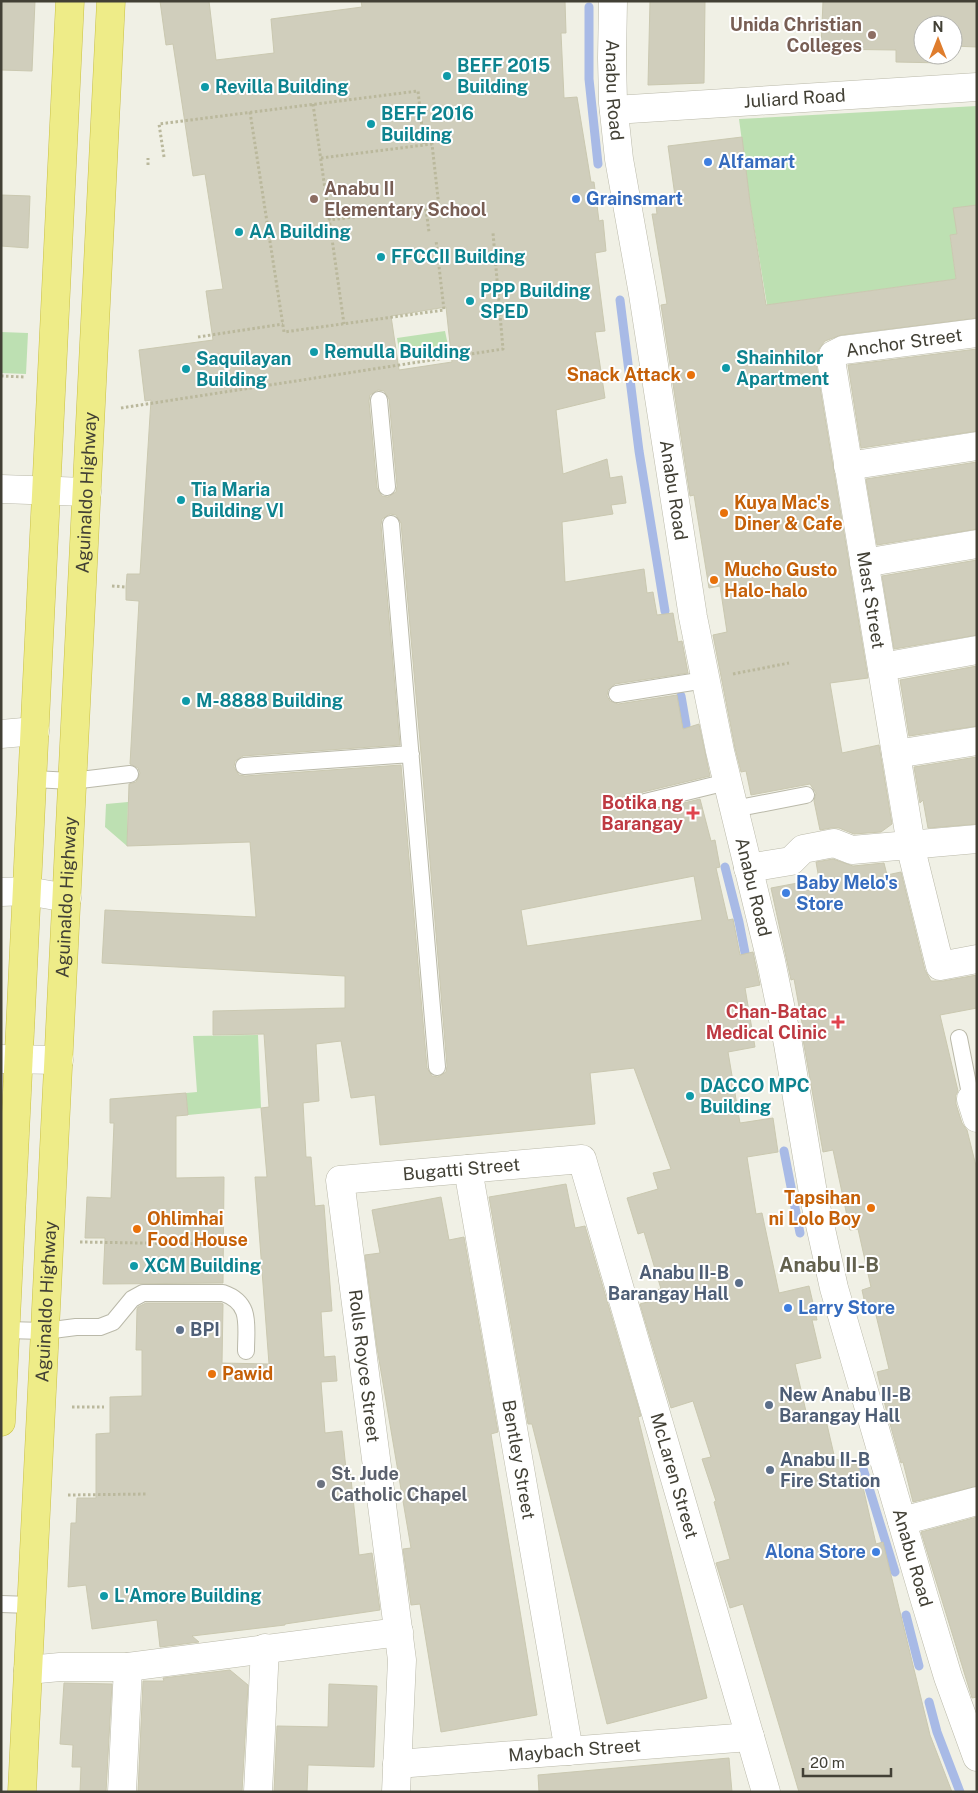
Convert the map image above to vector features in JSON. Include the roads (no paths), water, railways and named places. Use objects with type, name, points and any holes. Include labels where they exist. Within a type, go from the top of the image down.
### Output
[{"type":"highway","points":[[1,1422],[6,1330],[14,892],[33,780],[70,1]]},
{"type":"highway","name":"Aguinaldo Highway","points":[[22,1792],[111,1]]},
{"type":"street","name":"Anabu Road","points":[[613,1],[612,58],[614,110],[620,172],[643,294],[684,560],[718,677],[727,782],[773,969],[788,1044],[813,1193],[832,1280],[948,1677],[977,1756]]},
{"type":"street","name":"Juliard Road","points":[[614,110],[977,87]]},
{"type":"street","name":"Anchor Street","points":[[833,355],[843,350],[977,333]]},
{"type":"street","name":"Mast Street","points":[[833,355],[831,360],[913,857],[940,966],[977,959]]},
{"type":"street","points":[[848,466],[977,446]]},
{"type":"street","points":[[1,489],[87,492]]},
{"type":"street","points":[[864,563],[977,544]]},
{"type":"street","points":[[882,667],[977,650]]},
{"type":"street","points":[[1,734],[35,731]]},
{"type":"street","points":[[896,754],[977,741]]},
{"type":"street","points":[[748,868],[791,861],[804,849],[834,843],[852,850],[977,839]]},
{"type":"street","points":[[14,892],[67,898]]},
{"type":"street","points":[[10,1059],[58,1060]]},
{"type":"street","name":"Bugatti Street","points":[[340,1180],[582,1159]]},
{"type":"street","name":"McLaren Street","points":[[582,1159],[766,1792]]},
{"type":"street","name":"Bentley Street","points":[[468,1169],[570,1751]]},
{"type":"street","name":"Rolls Royce Street","points":[[340,1180],[402,1660],[396,1792]]},
{"type":"street","points":[[902,1521],[977,1501]]},
{"type":"street","points":[[28,1670],[60,1667],[128,1667],[399,1632]]},
{"type":"street","points":[[258,1792],[265,1648]]},
{"type":"street","points":[[122,1792],[128,1667]]},
{"type":"street","name":"Maybach Street","points":[[397,1764],[750,1737]]},
{"type":"lane","points":[[379,400],[387,487]]},
{"type":"lane","points":[[391,524],[437,1067]]},
{"type":"lane","points":[[617,694],[718,677]]},
{"type":"lane","points":[[244,766],[410,754]]},
{"type":"lane","points":[[33,780],[72,781],[130,774]]},
{"type":"lane","points":[[644,802],[727,782]]},
{"type":"lane","points":[[734,810],[806,795]]},
{"type":"lane","points":[[959,1038],[975,1105]]},
{"type":"lane","points":[[6,1330],[45,1331],[76,1327],[100,1327],[107,1325],[118,1317],[132,1299],[143,1293],[223,1293],[232,1296],[244,1308],[246,1317],[246,1350]]},
{"type":"lane","points":[[1,1604],[31,1605]]},
{"type":"waterway","points":[[589,7],[589,79],[598,164]]},
{"type":"waterway","points":[[620,300],[639,451],[665,611]]},
{"type":"waterway","points":[[681,696],[686,725]]},
{"type":"waterway","points":[[725,867],[747,963]]},
{"type":"waterway","points":[[784,1151],[800,1233]]},
{"type":"waterway","points":[[861,1462],[895,1572]]},
{"type":"waterway","points":[[906,1615],[919,1666]]},
{"type":"waterway","points":[[929,1702],[937,1732],[960,1792]]},
{"type":"place","name":"Unida Christian Colleges","points":[[872,35]]},
{"type":"place","name":"BEFF 2015 Building","points":[[447,76]]},
{"type":"place","name":"Revilla Building","points":[[205,87]]},
{"type":"place","name":"BEFF 2016 Building","points":[[371,124]]},
{"type":"place","name":"Alfamart","points":[[708,162]]},
{"type":"place","name":"Anabu II Elementary School","points":[[314,199]]},
{"type":"place","name":"Grainsmart","points":[[576,199]]},
{"type":"place","name":"AA Building","points":[[239,232]]},
{"type":"place","name":"FFCCII Building","points":[[381,257]]},
{"type":"place","name":"PPP Building SPED","points":[[470,301]]},
{"type":"place","name":"Remulla Building","points":[[314,352]]},
{"type":"place","name":"Shainhilor Apartment","points":[[726,368]]},
{"type":"place","name":"Saquilayan Building","points":[[186,369]]},
{"type":"place","name":"Snack Attack","points":[[691,375]]},
{"type":"place","name":"Tia Maria Building VI","points":[[181,500]]},
{"type":"place","name":"Kuya Mac's Diner & Cafe","points":[[724,513]]},
{"type":"place","name":"Mucho Gusto Halo-halo","points":[[714,580]]},
{"type":"place","name":"M-8888 Building","points":[[186,701]]},
{"type":"place","name":"Botika ng Barangay","points":[[693,813]]},
{"type":"place","name":"Baby Melo's Store","points":[[786,893]]},
{"type":"place","name":"Chan-Batac Medical Clinic","points":[[838,1022]]},
{"type":"place","name":"DACCO MPC Building","points":[[690,1096]]},
{"type":"place","name":"Tapsihan ni Lolo Boy","points":[[871,1208]]},
{"type":"place","name":"Ohlimhai Food House","points":[[137,1229]]},
{"type":"place","name":"XCM Building","points":[[134,1266]]},
{"type":"place","name":"Anabu II-B Barangay Hall","points":[[739,1283]]},
{"type":"place","name":"Larry Store","points":[[788,1308]]},
{"type":"place","name":"BPI","points":[[180,1330]]},
{"type":"place","name":"Pawid","points":[[212,1374]]},
{"type":"place","name":"New Anabu II-B Barangay Hall","points":[[769,1405]]},
{"type":"place","name":"Anabu II-B Fire Station","points":[[770,1470]]},
{"type":"place","name":"St. Jude Catholic Chapel","points":[[321,1484]]},
{"type":"place","name":"Alona Store","points":[[876,1552]]},
{"type":"place","name":"L'Amore Building","points":[[104,1596]]},
{"type":"district","name":"Anabu II-B","points":[[829,1265]]}]
